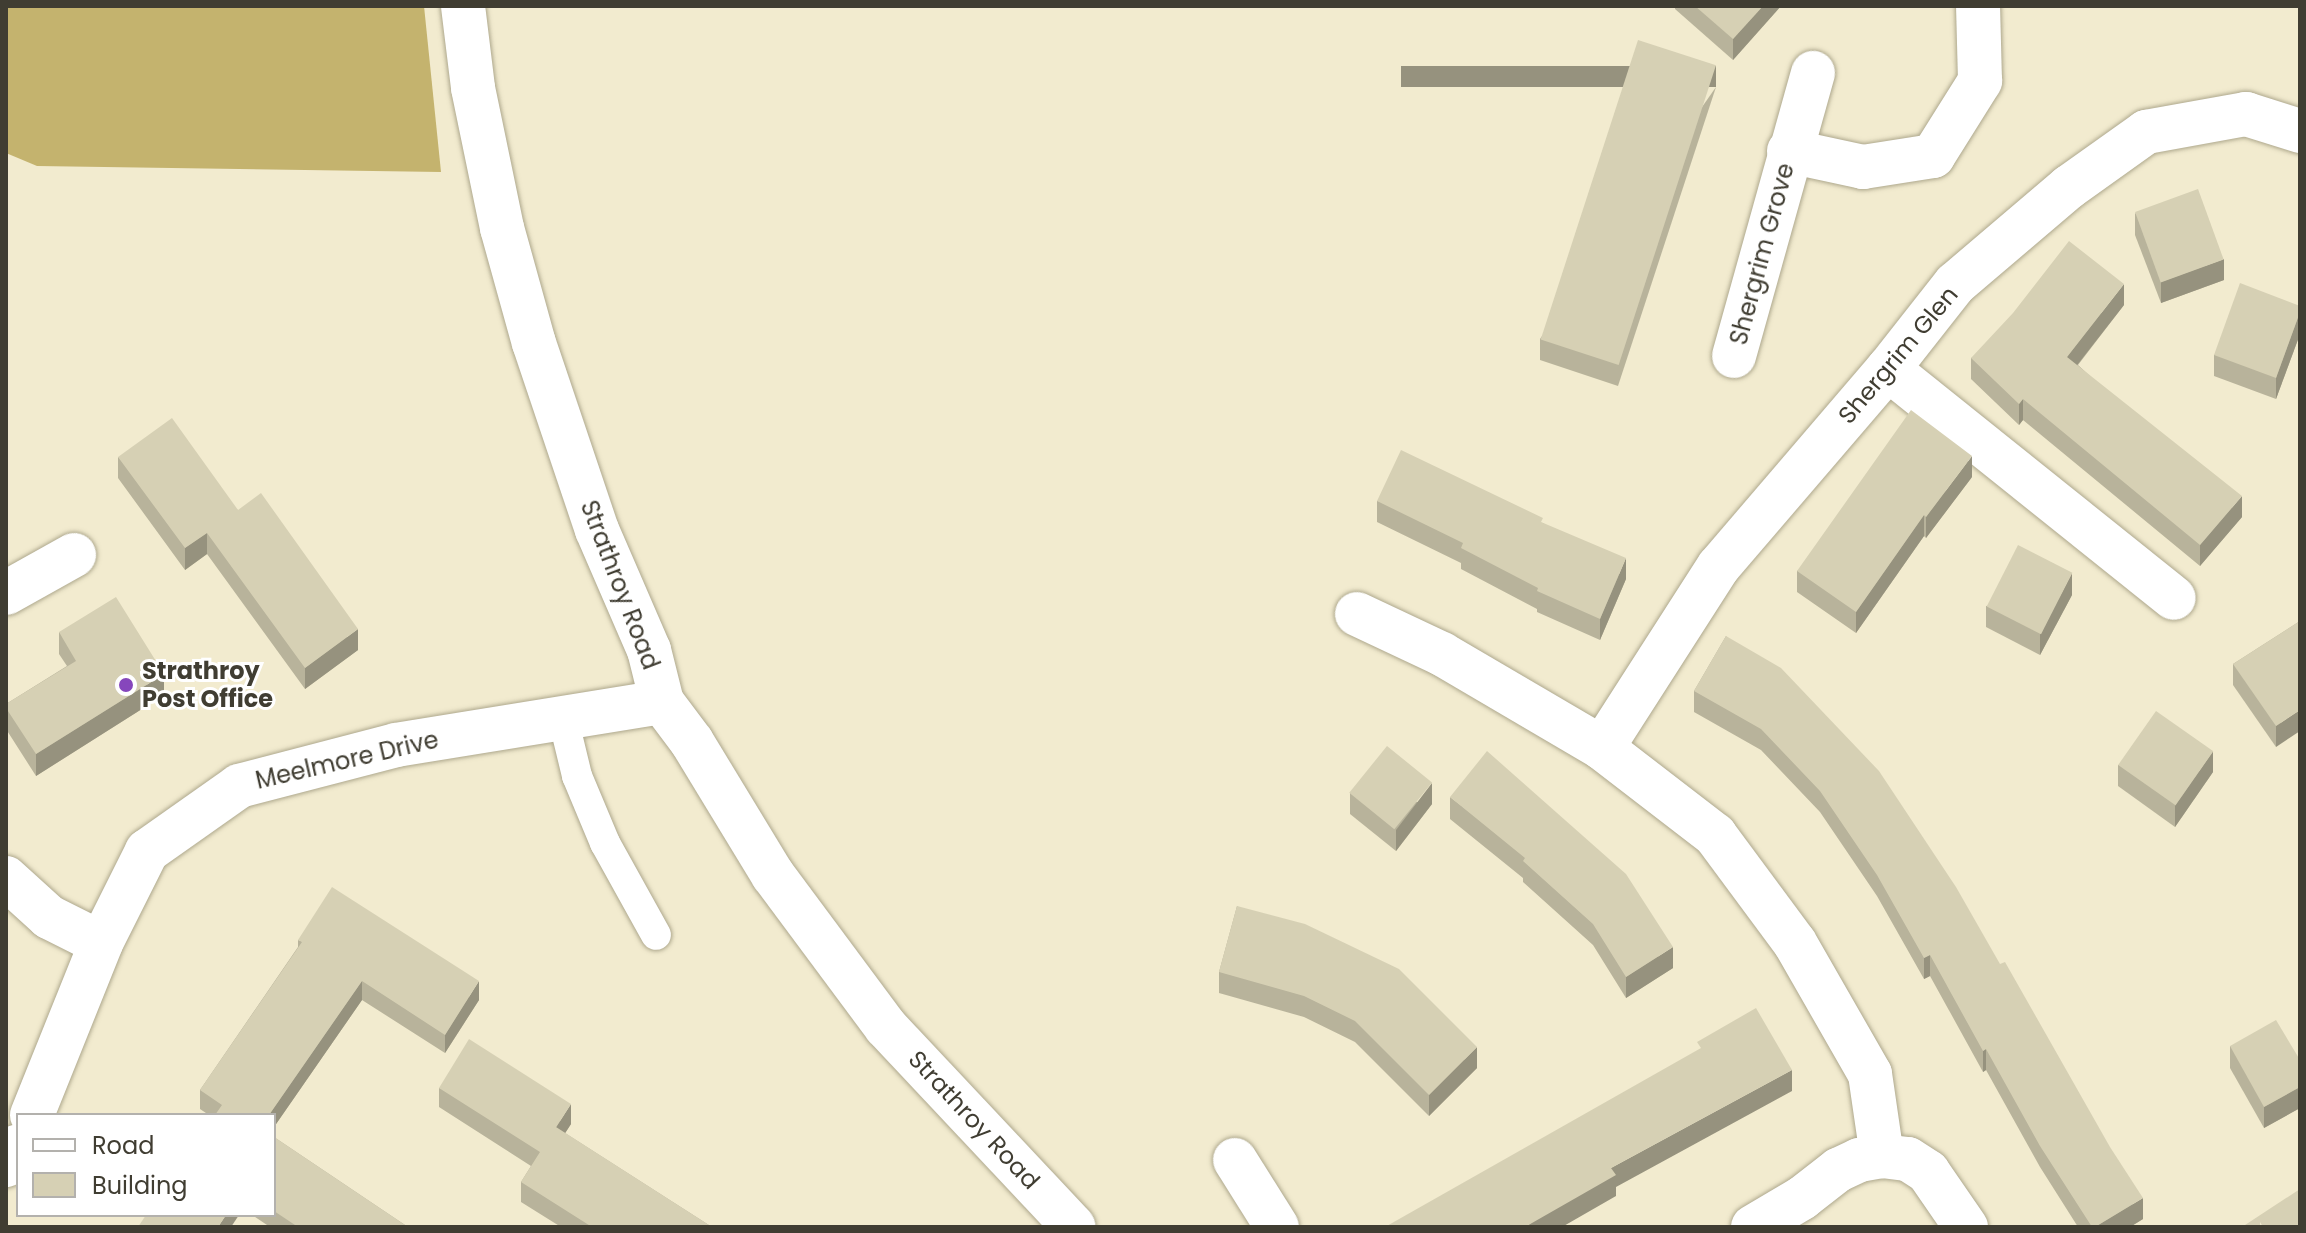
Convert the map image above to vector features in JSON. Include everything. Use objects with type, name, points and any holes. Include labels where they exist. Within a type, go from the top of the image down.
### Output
[{"type":"street","name":"Strathroy Road","points":[[463,6],[473,88],[502,228],[534,343],[597,530],[649,650],[662,702],[692,742],[773,875],[886,1027],[1074,1227]]},
{"type":"street","name":"Shergrim Grove","points":[[1789,151],[1863,167],[1933,156],[1980,81],[1978,6]]},
{"type":"street","name":"Shergrim Grove","points":[[1734,356],[1813,73]]},
{"type":"street","name":"Shergrim Glen","points":[[1602,748],[1719,566],[1888,369],[1955,284],[2069,187],[2146,132],[2246,114],[2300,131]]},
{"type":"street","points":[[1888,369],[2174,598]]},
{"type":"street","points":[[6,593],[74,555]]},
{"type":"street","points":[[1357,614],[1442,654],[1602,748],[1715,835],[1795,943],[1870,1074],[1882,1156]]},
{"type":"street","name":"Meelmore Drive","points":[[33,1113],[101,943],[147,851],[239,786],[396,745],[662,702]]},
{"type":"street","points":[[6,878],[49,917],[101,943]]},
{"type":"street","points":[[1753,1227],[1802,1198],[1838,1170],[1859,1160],[1882,1156],[1908,1159],[1928,1172],[1966,1227]]},
{"type":"street","points":[[1235,1160],[1277,1227]]},
{"type":"lane","points":[[563,718],[577,776],[605,843],[656,935]]},
{"type":"shaded area","points":[[6,6],[424,6],[441,172],[37,166],[6,153]]},
{"type":"building","points":[[1695,6],[1763,6],[1733,39]]},
{"type":"building","points":[[1638,40],[1716,65],[1619,365],[1541,340]]},
{"type":"building","points":[[2198,189],[2224,259],[2161,282],[2135,212]]},
{"type":"building","points":[[2069,241],[2124,284],[2067,357],[2242,496],[2200,545],[2023,399],[2019,404],[1971,358],[2013,313]]},
{"type":"building","points":[[2240,283],[2300,306],[2276,378],[2214,355]]},
{"type":"building","points":[[1911,410],[1972,456],[1926,517],[1924,515],[1856,612],[1797,571]]},
{"type":"building","points":[[172,418],[238,510],[261,493],[358,629],[305,668],[207,533],[185,548],[118,457]]},
{"type":"building","points":[[1401,450],[1543,518],[1541,522],[1626,558],[1600,619],[1537,591],[1538,588],[1461,548],[1463,543],[1377,501]]},
{"type":"building","points":[[2018,545],[2072,573],[2041,634],[1987,606]]},
{"type":"building","points":[[116,597],[164,674],[36,754],[6,704],[76,661],[59,632]]},
{"type":"building","points":[[2300,621],[2300,710],[2276,726],[2233,664]]},
{"type":"building","points":[[1726,636],[1781,668],[1879,771],[1956,887],[2000,964],[2005,962],[2110,1147],[2143,1198],[2092,1227],[2040,1146],[1986,1049],[1983,1051],[1930,955],[1924,958],[1877,875],[1820,791],[1761,729],[1694,691]]},
{"type":"building","points":[[2156,711],[2213,751],[2175,805],[2118,765]]},
{"type":"building","points":[[1387,746],[1432,783],[1394,829],[1349,793]]},
{"type":"building","points":[[1487,751],[1626,874],[1673,947],[1626,977],[1593,924],[1523,861],[1525,858],[1450,797]]},
{"type":"building","points":[[332,887],[479,981],[445,1035],[362,981],[270,1113],[216,1113],[222,1105],[200,1090],[302,942],[298,940]]},
{"type":"building","points":[[1237,906],[1305,924],[1399,969],[1477,1047],[1429,1095],[1355,1021],[1304,996],[1219,972]]},
{"type":"building","points":[[1756,1008],[1792,1070],[1611,1168],[1616,1175],[1525,1227],[1385,1227],[1701,1048],[1697,1042]]},
{"type":"building","points":[[2276,1020],[2300,1060],[2300,1087],[2264,1107],[2230,1046]]},
{"type":"building","points":[[469,1039],[571,1104],[556,1127],[712,1227],[592,1227],[521,1182],[540,1152],[439,1088]]},
{"type":"building","points":[[276,1138],[408,1227],[298,1227],[276,1212]]},
{"type":"building","points":[[2300,1189],[2300,1227],[2263,1227],[2260,1222],[2260,1227],[2242,1227]]},
{"type":"building","points":[[145,1217],[225,1217],[218,1227],[138,1227]]},
{"type":"place","name":"Strathroy Post Office","points":[[126,685]]}]
